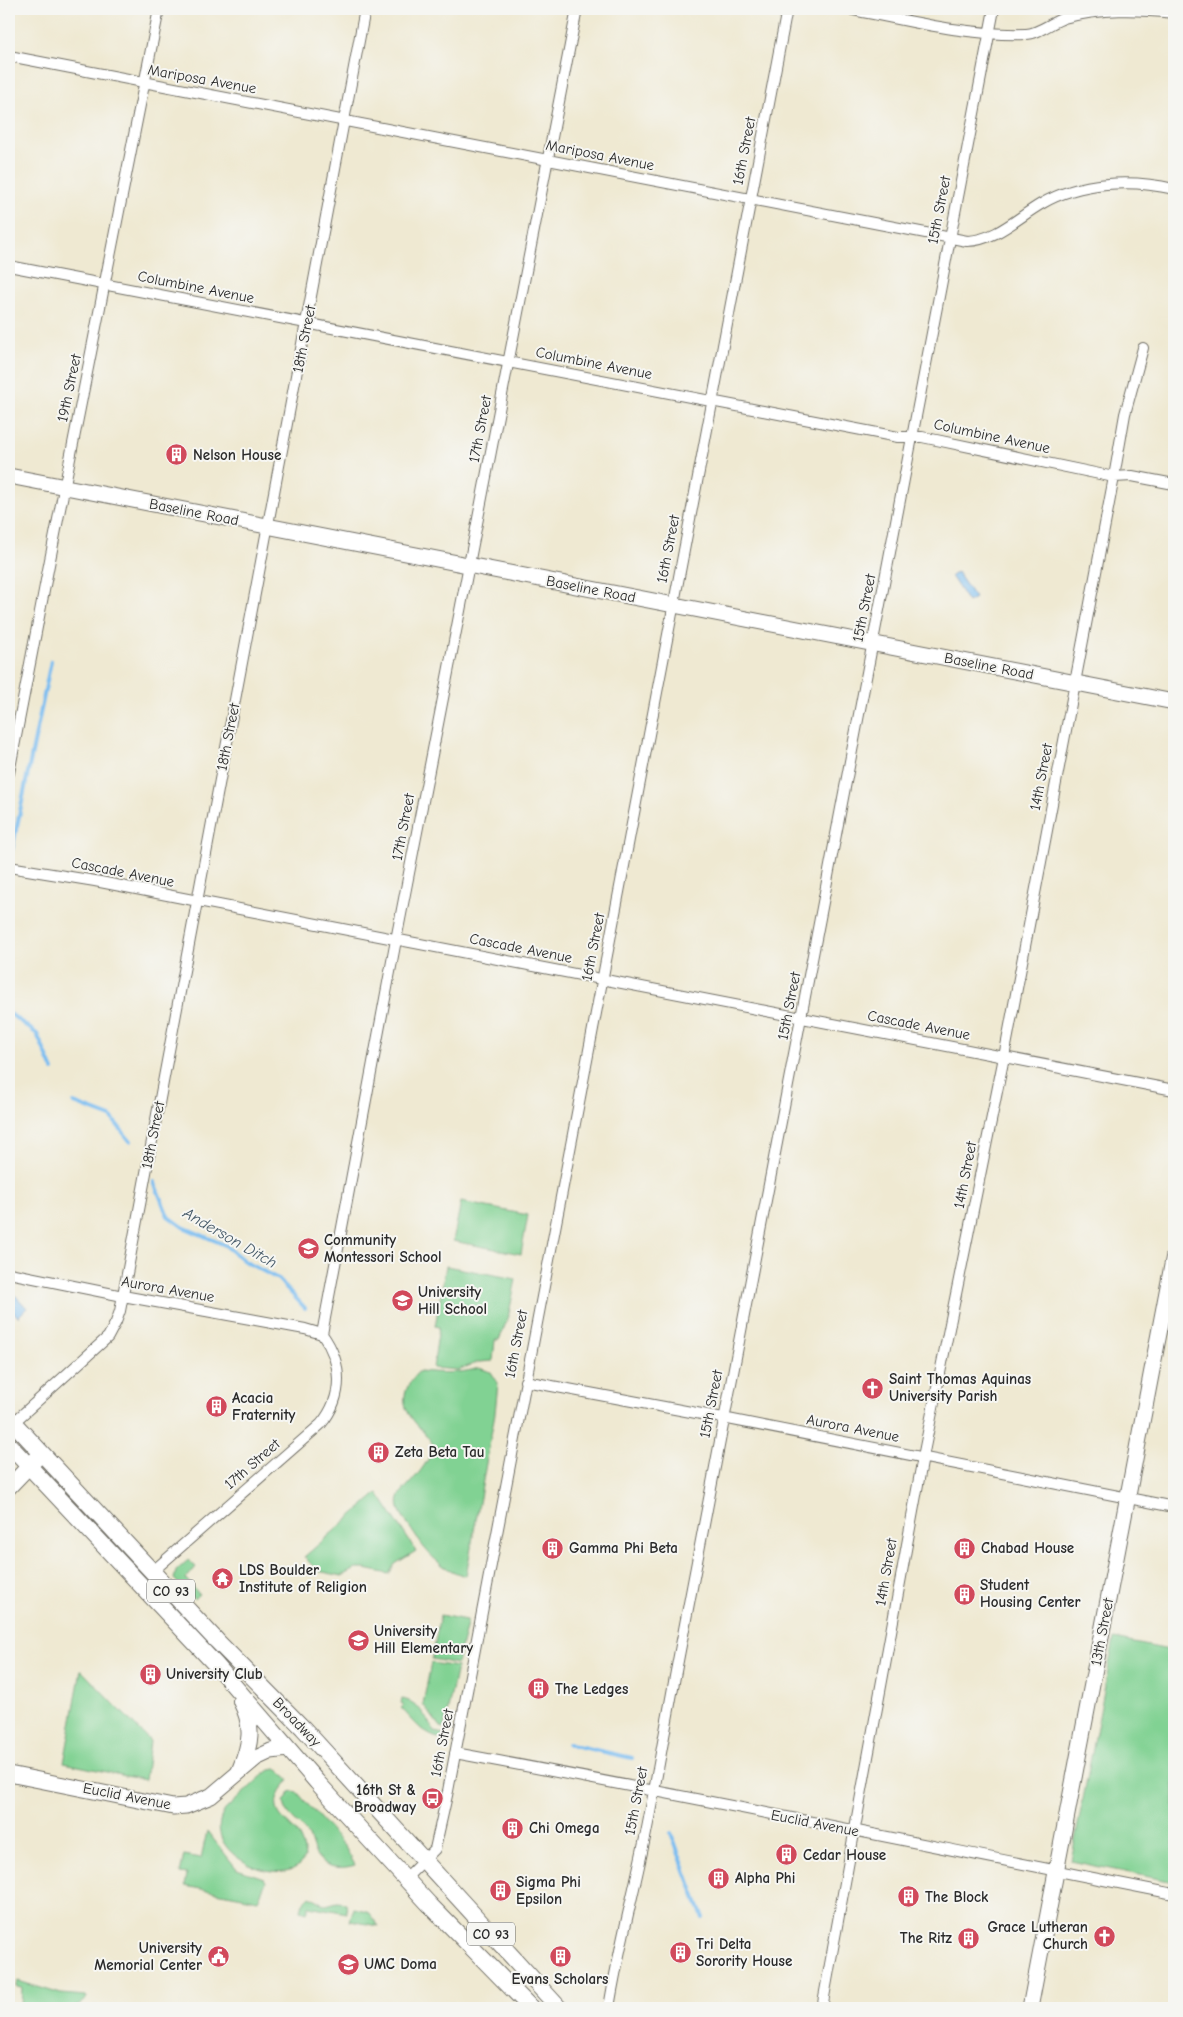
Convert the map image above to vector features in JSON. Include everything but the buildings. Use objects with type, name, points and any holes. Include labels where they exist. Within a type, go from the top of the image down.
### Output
[{"type":"main road","name":"Broadway","points":[[11,1421],[152,1572],[336,1763],[371,1804],[559,2008]]},
{"type":"main road","name":"Broadway","points":[[9,1444],[233,1685],[288,1749],[405,1878],[531,2008]]},
{"type":"main road","points":[[233,1685],[244,1707],[250,1729],[247,1749],[240,1770]]},
{"type":"main road","points":[[288,1749],[309,1750],[336,1763]]},
{"type":"street","name":"19th Street","points":[[9,773],[63,486],[105,285],[158,9]]},
{"type":"street","name":"18th Street","points":[[11,1421],[108,1337],[116,1322],[123,1296],[365,9]]},
{"type":"street","name":"17th Street","points":[[152,1572],[320,1424],[328,1415],[337,1395],[339,1373],[335,1357],[322,1334],[396,940],[577,9]]},
{"type":"street","name":"16th Street","points":[[405,1878],[435,1849],[438,1839],[787,9]]},
{"type":"street","points":[[848,9],[961,31],[1028,34],[1056,20],[1087,12],[1149,10],[1174,13]]},
{"type":"street","name":"15th Street","points":[[609,2008],[802,1018],[949,236],[994,9]]},
{"type":"street","name":"Mariposa Avenue","points":[[9,56],[144,84],[344,120],[967,241],[978,241],[996,234],[1043,202],[1078,189],[1106,184],[1134,183],[1174,189]]},
{"type":"street","name":"Columbine Avenue","points":[[9,266],[711,402],[803,418],[898,438],[912,436],[1114,477],[1132,476],[1174,484]]},
{"type":"street","name":"14th Street","points":[[822,2008],[923,1457],[1004,1057],[1114,477],[1124,414],[1143,348]]},
{"type":"street","name":"Baseline Road","points":[[9,476],[1174,702]]},
{"type":"street","name":"Cascade Avenue","points":[[9,867],[1174,1090]]},
{"type":"street","name":"13th Street","points":[[1030,2008],[1174,1255]]},
{"type":"street","name":"Aurora Avenue","points":[[9,1273],[123,1296],[297,1327],[322,1334]]},
{"type":"street","name":"Aurora Avenue","points":[[524,1381],[723,1418],[1174,1507]]},
{"type":"street","points":[[9,1487],[41,1453]]},
{"type":"street","name":"Euclid Avenue","points":[[9,1774],[173,1807],[186,1806],[211,1796],[256,1758],[271,1751],[288,1749]]},
{"type":"street","name":"Euclid Avenue","points":[[455,1753],[653,1790],[1174,1894]]},
{"type":"green space","points":[[461,1202],[528,1215],[521,1254],[453,1241]]},
{"type":"green space","points":[[446,1266],[516,1279],[508,1318],[499,1340],[495,1340],[493,1361],[479,1362],[458,1370],[433,1368],[439,1327],[435,1326]]},
{"type":"green space","points":[[479,1368],[491,1372],[498,1383],[495,1413],[466,1576],[447,1568],[432,1557],[402,1516],[398,1502],[401,1493],[418,1474],[434,1446],[412,1419],[405,1404],[405,1396],[410,1382],[420,1371],[450,1372]]},
{"type":"green space","points":[[378,1493],[416,1551],[395,1564],[389,1574],[356,1569],[342,1576],[318,1571],[304,1557]]},
{"type":"green space","points":[[188,1560],[196,1567],[186,1579],[199,1594],[194,1599],[174,1579],[176,1571]]},
{"type":"green space","points":[[440,1615],[466,1620],[467,1624],[457,1664],[432,1659]]},
{"type":"green space","points":[[1114,1639],[1174,1651],[1174,1882],[1071,1861]]},
{"type":"green space","points":[[431,1663],[457,1667],[444,1728],[440,1727],[423,1704]]},
{"type":"green space","points":[[81,1670],[150,1741],[145,1780],[64,1763]]},
{"type":"green space","points":[[402,1699],[418,1707],[435,1732],[444,1734],[443,1739],[430,1735],[415,1723],[401,1708],[404,1705],[401,1703]]},
{"type":"green space","points":[[270,1770],[280,1770],[289,1780],[279,1794],[277,1808],[281,1817],[298,1835],[305,1858],[295,1868],[277,1871],[263,1869],[237,1857],[227,1847],[221,1836],[220,1823],[225,1810],[263,1775]]},
{"type":"green space","points":[[290,1792],[297,1792],[345,1847],[355,1865],[332,1866],[317,1857],[307,1833],[290,1816],[285,1807],[284,1802]]},
{"type":"green space","points":[[207,1831],[237,1869],[264,1878],[266,1882],[258,1900],[185,1886],[187,1874],[180,1873],[184,1855],[201,1858]]},
{"type":"green space","points":[[310,1896],[326,1905],[337,1902],[346,1903],[347,1913],[309,1906],[307,1912],[301,1910],[303,1903]]},
{"type":"green space","points":[[354,1908],[367,1911],[379,1926],[350,1921]]},
{"type":"green space","points":[[18,1981],[61,1994],[86,1996],[87,1998],[75,2008],[21,2008],[22,1988],[16,1987]]},
{"type":"water","points":[[957,572],[975,598],[968,602],[951,576]]},
{"type":"water","points":[[13,1293],[27,1308],[18,1317],[9,1307],[9,1298]]},
{"type":"waterway","name":"Anderson Ditch","points":[[12,850],[51,661]]},
{"type":"waterway","name":"Anderson Ditch","points":[[9,1013],[37,1034],[53,1070]]},
{"type":"waterway","name":"Anderson Ditch","points":[[74,1103],[111,1117],[130,1141]]},
{"type":"waterway","name":"Anderson Ditch","points":[[154,1182],[168,1216],[183,1227],[225,1245],[244,1261],[278,1279],[305,1308]]},
{"type":"waterway","name":"Anderson Ditch","points":[[568,1744],[632,1758]]},
{"type":"waterway","name":"Anderson Ditch","points":[[671,1833],[703,1918]]},
{"type":"place","name":"Nelson House","points":[[177,455]]},
{"type":"place","name":"Community Montessori School","points":[[308,1249]]},
{"type":"place","name":"University Hill School","points":[[402,1301]]},
{"type":"place","name":"Saint Thomas Aquinas University Parish","points":[[873,1388]]},
{"type":"place","name":"Acacia Fraternity","points":[[216,1407]]},
{"type":"place","name":"Zeta Beta Tau","points":[[379,1452]]},
{"type":"place","name":"Gamma Phi Beta","points":[[553,1548]]},
{"type":"place","name":"Chabad House","points":[[965,1548]]},
{"type":"place","name":"LDS Boulder Institute of Religion","points":[[223,1579]]},
{"type":"place","name":"Student Housing Center","points":[[964,1594]]},
{"type":"place","name":"University Hill Elementary","points":[[358,1640]]},
{"type":"place","name":"University Club","points":[[150,1674]]},
{"type":"place","name":"The Ledges","points":[[539,1689]]},
{"type":"place","name":"16th St & Broadway","points":[[432,1799]]},
{"type":"place","name":"Chi Omega","points":[[513,1828]]},
{"type":"place","name":"Cedar House","points":[[787,1855]]},
{"type":"place","name":"Alpha Phi","points":[[719,1878]]},
{"type":"place","name":"Sigma Phi Epsilon","points":[[500,1891]]},
{"type":"place","name":"The Block","points":[[909,1897]]},
{"type":"place","name":"Grace Lutheran Church","points":[[1104,1936]]},
{"type":"place","name":"The Ritz","points":[[968,1938]]},
{"type":"place","name":"Tri Delta Sorority House","points":[[680,1953]]},
{"type":"place","name":"Evans Scholars","points":[[560,1956]]},
{"type":"place","name":"University Memorial Center","points":[[218,1957]]},
{"type":"place","name":"UMC Doma","points":[[348,1964]]}]
